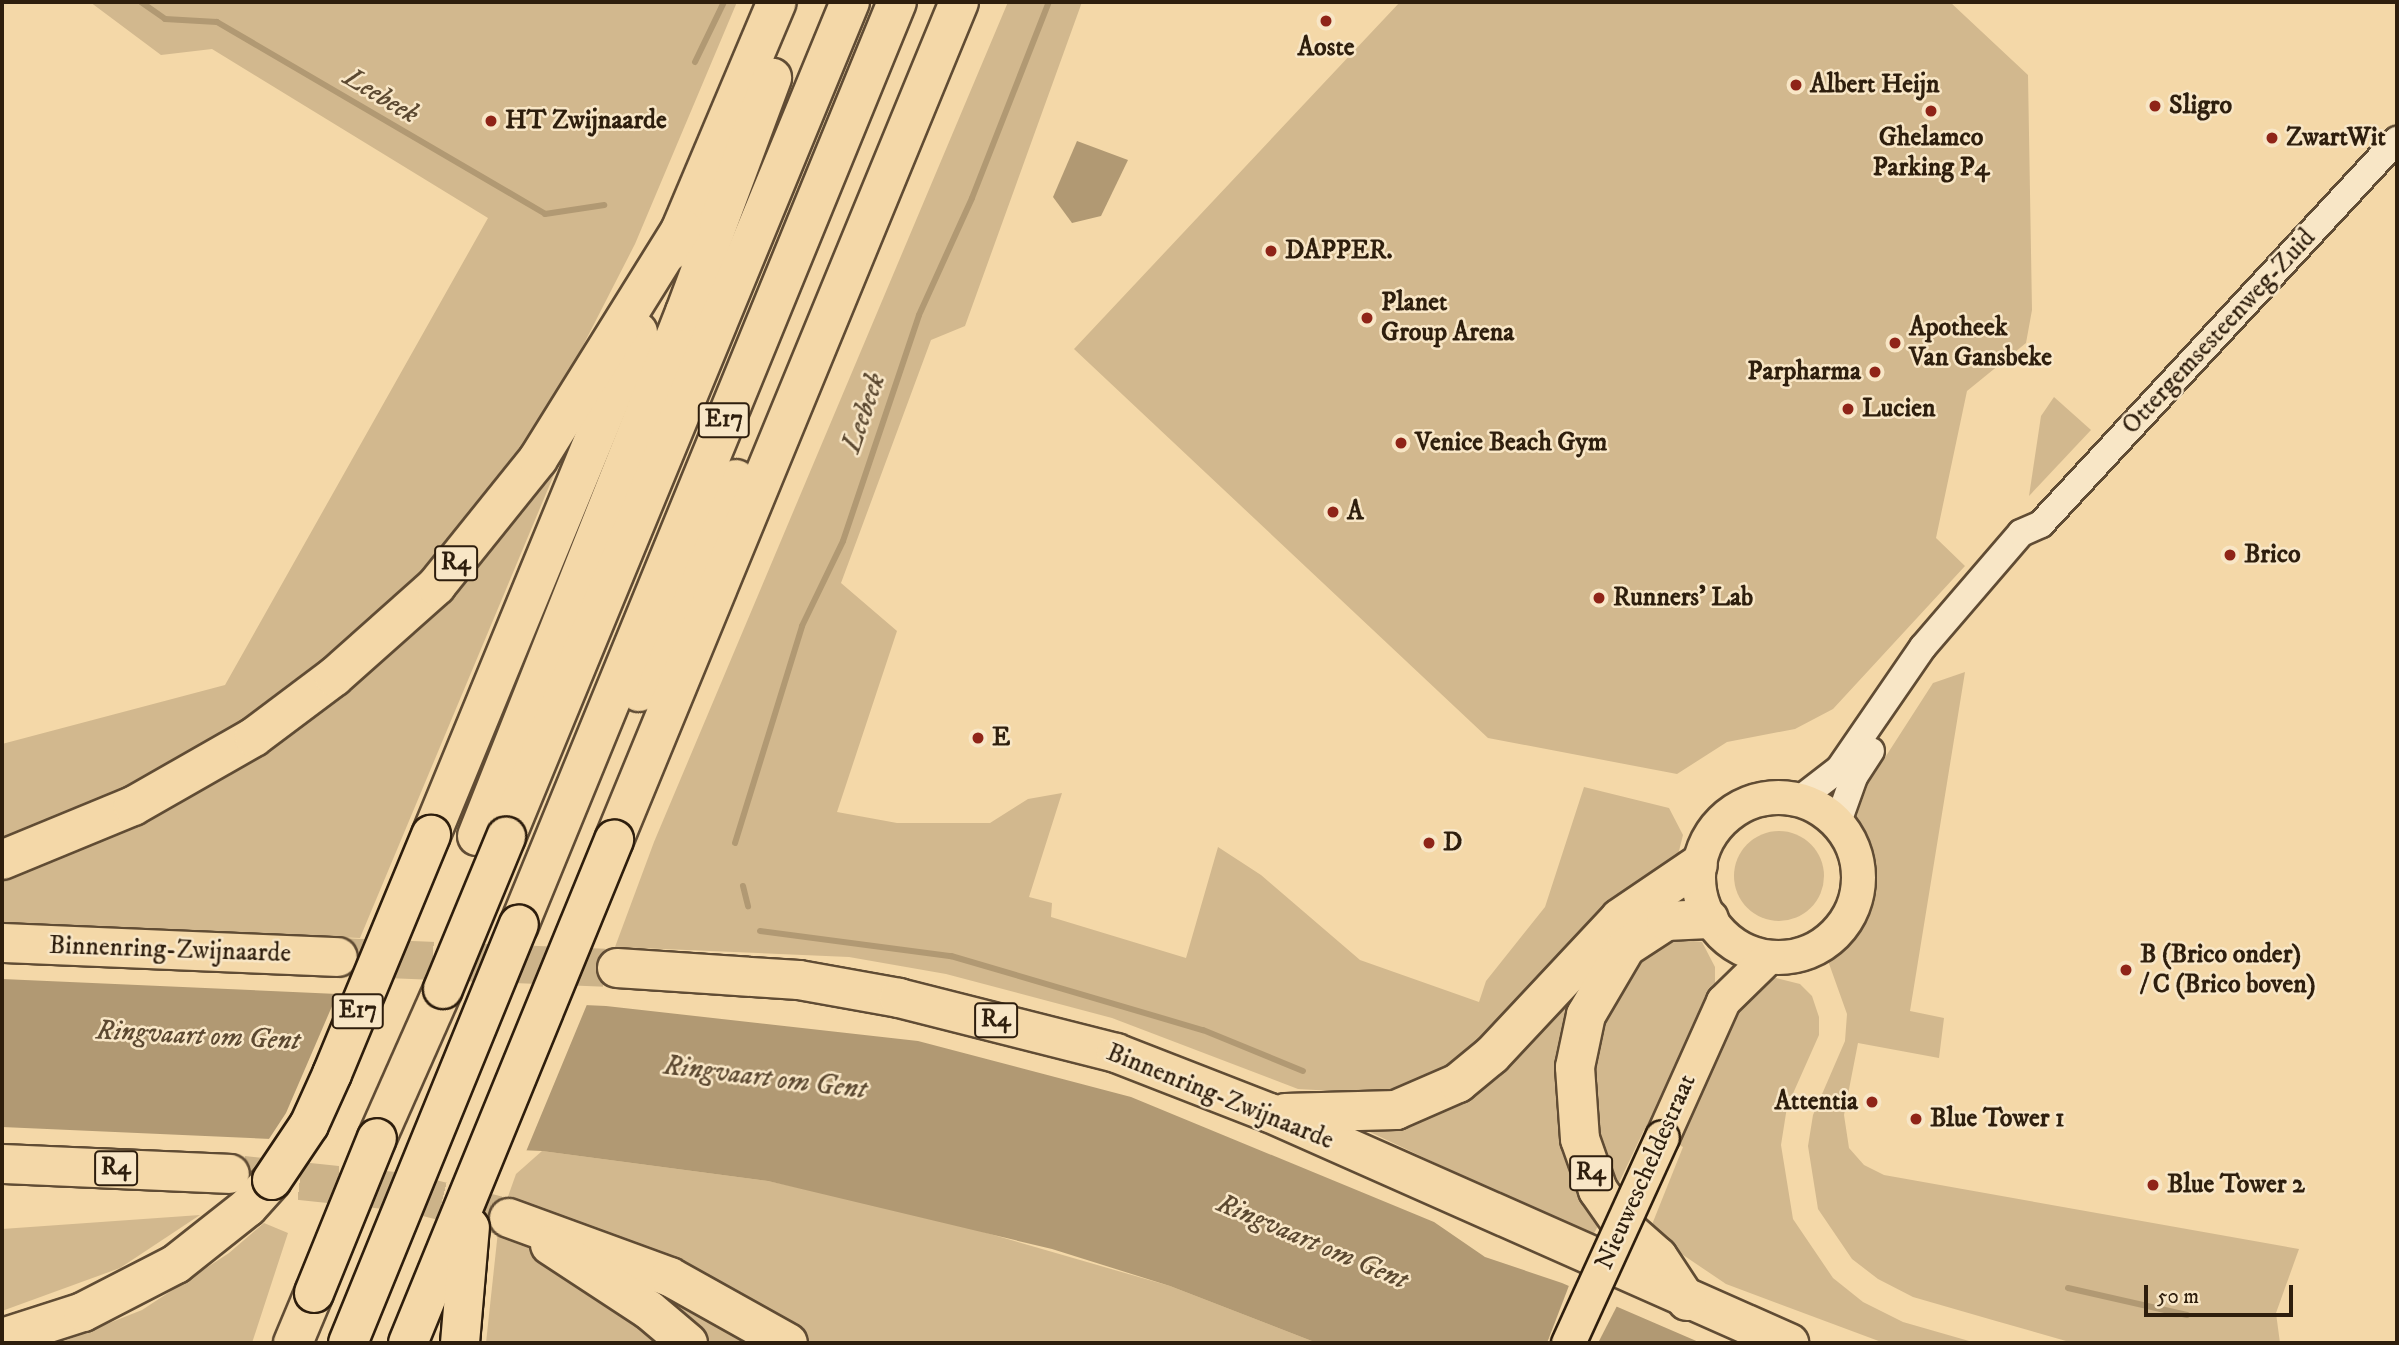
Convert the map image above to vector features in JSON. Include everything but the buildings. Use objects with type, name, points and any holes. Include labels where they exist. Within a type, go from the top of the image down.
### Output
[{"type":"highway","name":"E17","points":[[2,1338],[132,1290],[216,1236],[272,1180],[309,1125],[777,2]]},
{"type":"highway","name":"E17","points":[[491,836],[799,2]]},
{"type":"highway","name":"E17","points":[[293,1343],[377,1138],[422,985],[491,836],[850,2]]},
{"type":"highway","name":"E17","points":[[562,839],[897,2]]},
{"type":"highway","name":"E17","points":[[408,1343],[885,176],[959,2]]},
{"type":"highway","name":"E17","points":[[348,1343],[519,925],[785,372],[885,176]]},
{"type":"highway","name":"R4","points":[[2,860],[133,806],[212,763],[285,715],[436,586],[498,515],[682,228]]},
{"type":"highway","name":"R4","points":[[1270,1113],[1374,1114],[1430,1098],[1492,1055],[1623,932],[1694,916],[1698,865]]},
{"type":"highway","name":"R4","points":[[1623,932],[1597,991],[1578,1045],[1575,1104],[1580,1139],[1598,1189],[1623,1226],[1658,1257],[1687,1301]]},
{"type":"highway","name":"Binnenring-Zwijnaarde","points":[[2,943],[338,957]]},
{"type":"highway","name":"Binnenring-Zwijnaarde","points":[[617,968],[799,980],[899,998],[1116,1053],[1270,1113],[1687,1301],[1789,1343]]},
{"type":"highway","points":[[460,1343],[468,1234],[494,1132]]},
{"type":"highway","name":"R4","points":[[2,1164],[230,1174]]},
{"type":"highway","points":[[688,1343],[649,1310],[509,1218],[670,1277],[788,1343]]},
{"type":"main road","points":[[1778,796],[1800,799],[1838,822],[1858,862],[1854,906],[1827,942],[1807,952],[1768,957],[1694,916],[1698,865],[1705,843],[1735,808],[1778,796]]},
{"type":"main road","name":"Nieuwescheldestraat","points":[[1694,916],[1723,1001]]},
{"type":"main road","name":"Nieuwescheldestraat","points":[[1568,1343],[1723,1001],[1768,957]]},
{"type":"street","name":"Ottergemsesteenweg-Zuid","points":[[1800,799],[1839,769],[1923,646],[2021,533],[2041,524],[2397,140]]},
{"type":"street","name":"Ottergemsesteenweg-Zuid","points":[[1838,822],[1854,777],[1921,675],[2035,544],[2041,524]]},
{"type":"shaded area","points":[[90,2],[737,2],[635,244],[550,410],[571,434],[360,938],[2,924],[2,744],[225,685],[488,218],[212,49],[161,55]]},
{"type":"shaded area","points":[[1008,2],[1082,2],[965,326],[931,340],[841,583],[897,631],[837,812],[897,823],[990,823],[1028,799],[1062,793],[1029,897],[1052,903],[1051,917],[1186,958],[1218,847],[1261,875],[1360,960],[1479,1002],[1486,981],[1545,907],[1584,787],[1669,808],[1683,835],[1676,863],[1449,1067],[1388,1094],[1298,1089],[1112,1018],[946,974],[849,957],[615,947],[654,842]]},
{"type":"shaded area","points":[[1400,2],[1950,2],[2028,75],[2032,310],[2026,343],[1967,391],[1936,538],[1965,566],[1833,709],[1795,729],[1727,742],[1677,774],[1488,738],[1074,349]]},
{"type":"shaded area","points":[[2054,397],[2091,430],[2029,496],[2041,416]]},
{"type":"shaded area","points":[[1965,672],[1910,1011],[1944,1018],[1939,1058],[1858,1043],[1844,1115],[1849,1148],[1864,1165],[1884,1175],[2299,1249],[2276,1313],[2280,1343],[2073,1343],[1913,1297],[1878,1279],[1852,1259],[1818,1209],[1808,1146],[1813,1115],[1845,1041],[1847,1014],[1827,958],[1855,935],[1874,886],[1873,859],[1855,820],[1868,784],[1933,683]]},
{"type":"shaded area","points":[[1770,831],[1788,831],[1804,838],[1817,851],[1824,867],[1824,885],[1817,901],[1804,914],[1788,921],[1770,921],[1754,914],[1741,901],[1734,885],[1734,867],[1741,851],[1754,838]]},
{"type":"shaded area","points":[[1659,937],[1702,942],[1715,967],[1715,986],[1651,1132],[1644,1130],[1616,1189],[1597,1148],[1591,1053],[1615,988]]},
{"type":"shaded area","points":[[1596,959],[1583,987],[1604,1215],[1592,1237],[1355,1125],[1398,1120]]},
{"type":"shaded area","points":[[1768,976],[1800,984],[1812,996],[1819,1017],[1819,1035],[1787,1107],[1781,1145],[1793,1219],[1833,1278],[1863,1302],[1903,1322],[1976,1343],[1884,1343],[1726,1284],[1649,1232],[1683,1147],[1672,1141],[1737,998]]},
{"type":"shaded area","points":[[542,1151],[768,1181],[921,1214],[1170,1286],[1317,1343],[486,1343],[499,1222],[516,1174]]},
{"type":"shaded area","points":[[200,1215],[120,1268],[2,1311],[2,1229]]},
{"type":"shaded area","points":[[264,1223],[288,1233],[252,1343],[59,1343],[142,1310],[229,1253]]},
{"type":"water","points":[[1077,141],[1128,160],[1101,216],[1072,223],[1053,197]]},
{"type":"water","name":"Ringvaart om Gent","points":[[2,979],[606,1006],[918,1041],[1131,1097],[1434,1222],[1485,1257],[1562,1283],[1701,1343],[1317,1343],[1170,1286],[1052,1249],[768,1181],[542,1151],[2,1127]]},
{"type":"pier","points":[[339,990],[588,1002],[525,1154],[267,1142],[286,1113]]},
{"type":"pier","points":[[1570,1283],[1618,1304],[1598,1343],[1547,1343]]},
{"type":"waterway","name":"Leebeek","points":[[141,2],[165,19],[217,22],[545,214],[604,205]]},
{"type":"waterway","name":"Leebeek","points":[[695,62],[724,2]]},
{"type":"waterway","name":"Leebeek","points":[[735,843],[802,626],[843,541],[919,315],[972,198],[1049,2]]},
{"type":"waterway","points":[[743,886],[748,906]]},
{"type":"waterway","points":[[760,931],[951,956],[1203,1030],[1303,1071]]},
{"type":"waterway","points":[[2068,1288],[2187,1315]]},
{"type":"tunnel","points":[[338,957],[617,968]]},
{"type":"tunnel","points":[[243,1175],[405,1192],[509,1218]]},
{"type":"place","name":"Aoste","points":[[1326,21]]},
{"type":"place","name":"Albert Heijn","points":[[1796,85]]},
{"type":"place","name":"Sligro","points":[[2155,106]]},
{"type":"place","name":"Ghelamco Parking P4","points":[[1931,111]]},
{"type":"place","name":"HT Zwijnaarde","points":[[491,121]]},
{"type":"place","name":"ZwartWit","points":[[2272,138]]},
{"type":"place","name":"DAPPER.","points":[[1271,251]]},
{"type":"place","name":"Planet Group Arena","points":[[1367,318]]},
{"type":"place","name":"Apotheek Van Gansbeke","points":[[1895,343]]},
{"type":"place","name":"Parpharma","points":[[1875,372]]},
{"type":"place","name":"Lucien","points":[[1848,409]]},
{"type":"place","name":"Venice Beach Gym","points":[[1401,443]]},
{"type":"place","name":"A","points":[[1333,512]]},
{"type":"place","name":"Brico","points":[[2230,555]]},
{"type":"place","name":"Runners' Lab","points":[[1599,598]]},
{"type":"place","name":"E","points":[[978,738]]},
{"type":"place","name":"D","points":[[1429,843]]},
{"type":"place","name":"B (Brico onder) / C (Brico boven)","points":[[2126,970]]},
{"type":"place","name":"Attentia","points":[[1872,1102]]},
{"type":"place","name":"Blue Tower 1","points":[[1916,1119]]},
{"type":"place","name":"Blue Tower 2","points":[[2153,1185]]}]
